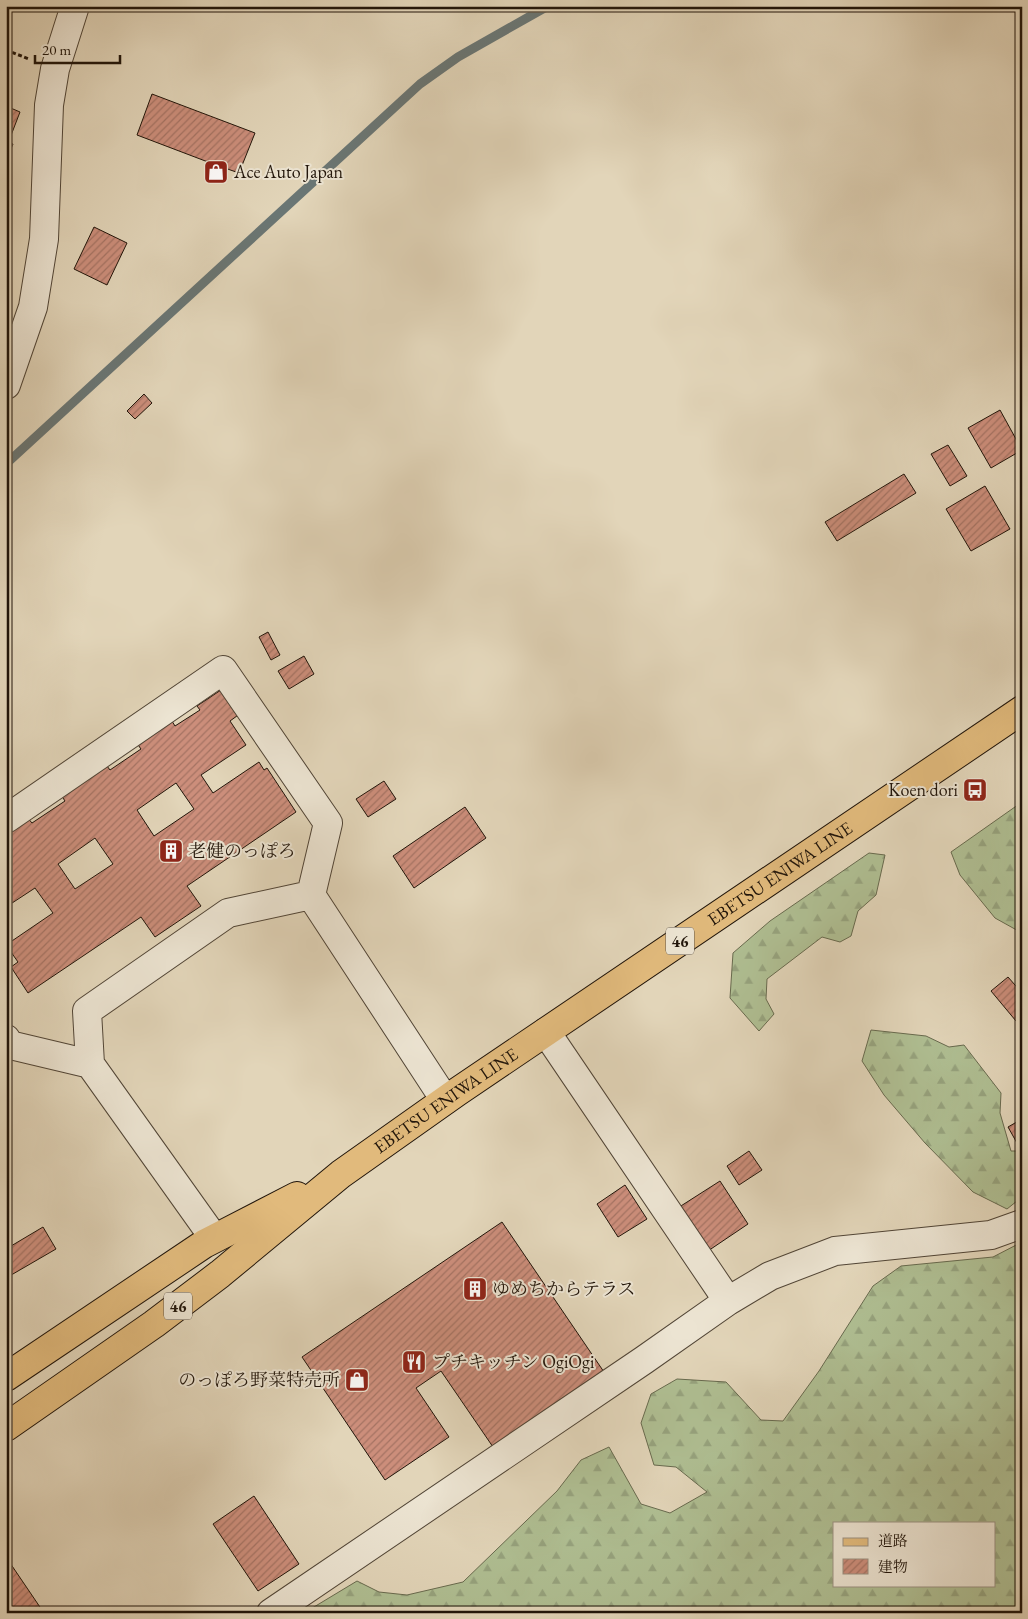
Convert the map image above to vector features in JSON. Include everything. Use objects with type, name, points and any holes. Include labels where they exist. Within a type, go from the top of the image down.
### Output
[{"type":"main road","name":"EBETSU ENIWA LINE","points":[[6,1427],[154,1324],[220,1274],[341,1174],[445,1100],[1022,710]]},
{"type":"main road","name":"EBETSU ENIWA LINE","points":[[6,1377],[214,1238],[341,1174]]},
{"type":"street","points":[[6,386],[33,307],[44,239],[49,105],[55,69],[75,6]]},
{"type":"street","points":[[6,819],[223,670],[328,823],[311,895],[445,1100]]},
{"type":"street","points":[[214,1238],[90,1064],[87,1011],[228,913],[311,895]]},
{"type":"street","points":[[546,1032],[728,1301]]},
{"type":"street","points":[[6,1039],[10,1045],[90,1064]]},
{"type":"street","points":[[271,1613],[728,1301],[770,1276],[835,1251],[991,1235],[1022,1224]]},
{"type":"green space","points":[[1022,802],[1022,933],[995,918],[960,875],[951,852]]},
{"type":"green space","points":[[869,853],[885,855],[876,895],[858,911],[851,936],[840,942],[822,937],[767,979],[766,999],[774,1014],[759,1031],[730,998],[733,953],[770,921]]},
{"type":"green space","points":[[871,1030],[926,1036],[949,1047],[964,1045],[1001,1093],[1000,1113],[1011,1151],[1022,1151],[1022,1197],[1007,1209],[973,1192],[925,1143],[884,1095],[862,1061]]},
{"type":"green space","points":[[1022,1242],[1022,1613],[304,1613],[357,1581],[379,1592],[407,1595],[463,1582],[557,1491],[581,1460],[609,1447],[641,1504],[670,1513],[707,1492],[676,1467],[654,1465],[641,1423],[651,1394],[677,1379],[726,1382],[761,1420],[783,1421],[819,1371],[873,1286],[901,1266],[993,1257]]},
{"type":"building","points":[[152,94],[255,133],[239,173],[219,166],[216,172],[206,168],[208,162],[137,135]]},
{"type":"building","points":[[6,106],[20,112],[10,138],[6,137]]},
{"type":"building","points":[[6,142],[13,144],[6,161]]},
{"type":"building","points":[[94,227],[127,243],[107,285],[74,269]]},
{"type":"building","points":[[144,394],[152,403],[135,419],[127,411]]},
{"type":"building","points":[[1000,410],[1022,450],[991,468],[968,428]]},
{"type":"building","points":[[948,445],[967,476],[950,486],[931,454]]},
{"type":"building","points":[[904,474],[916,493],[837,541],[825,522]]},
{"type":"building","points":[[985,486],[1010,529],[971,551],[946,509]]},
{"type":"building","points":[[268,632],[280,655],[271,660],[259,637]]},
{"type":"building","points":[[304,656],[314,674],[289,689],[278,671]]},
{"type":"building","name":"老健のっぽろ","points":[[224,688],[241,713],[230,721],[246,745],[201,775],[213,793],[259,762],[264,770],[267,768],[296,812],[187,886],[201,906],[155,937],[141,917],[28,993],[11,967],[18,962],[6,945],[53,913],[35,888],[6,907],[6,829],[26,816],[32,823],[65,801],[59,792],[104,762],[110,770],[141,749],[136,742],[170,718],[175,726],[200,710],[197,706]],"holes":[[[176,783],[194,809],[154,836],[137,810]],[[95,838],[113,864],[75,889],[58,864]]]},
{"type":"building","points":[[384,781],[396,799],[368,817],[356,799]]},
{"type":"building","points":[[465,807],[486,838],[414,888],[393,856]]},
{"type":"building","points":[[1008,977],[1022,993],[1022,1016],[1016,1021],[991,991]]},
{"type":"building","points":[[1022,1119],[1022,1152],[1008,1127]]},
{"type":"building","points":[[749,1151],[762,1170],[739,1185],[727,1166]]},
{"type":"building","points":[[720,1181],[748,1224],[702,1255],[673,1211]]},
{"type":"building","points":[[625,1185],[647,1219],[618,1237],[597,1204]]},
{"type":"building","name":"ゆめちからテラス","points":[[502,1222],[604,1372],[493,1447],[441,1371],[416,1388],[449,1437],[385,1480],[302,1357]]},
{"type":"building","points":[[43,1227],[56,1249],[6,1278],[6,1249]]},
{"type":"building","points":[[254,1496],[299,1564],[258,1591],[213,1524]]},
{"type":"building","points":[[6,1557],[44,1613],[6,1613]]},
{"type":"waterway","points":[[6,464],[420,84],[458,57],[548,6]]},
{"type":"place","name":"Ace Auto Japan","points":[[216,172]]},
{"type":"place","name":"Koen dori","points":[[975,790]]},
{"type":"place","name":"老健のっぽろ","points":[[171,851]]},
{"type":"place","name":"ゆめちからテラス","points":[[475,1289]]},
{"type":"place","name":"プチキッチン OgiOgi","points":[[414,1362]]},
{"type":"place","name":"のっぽろ野菜特売所","points":[[357,1380]]}]
